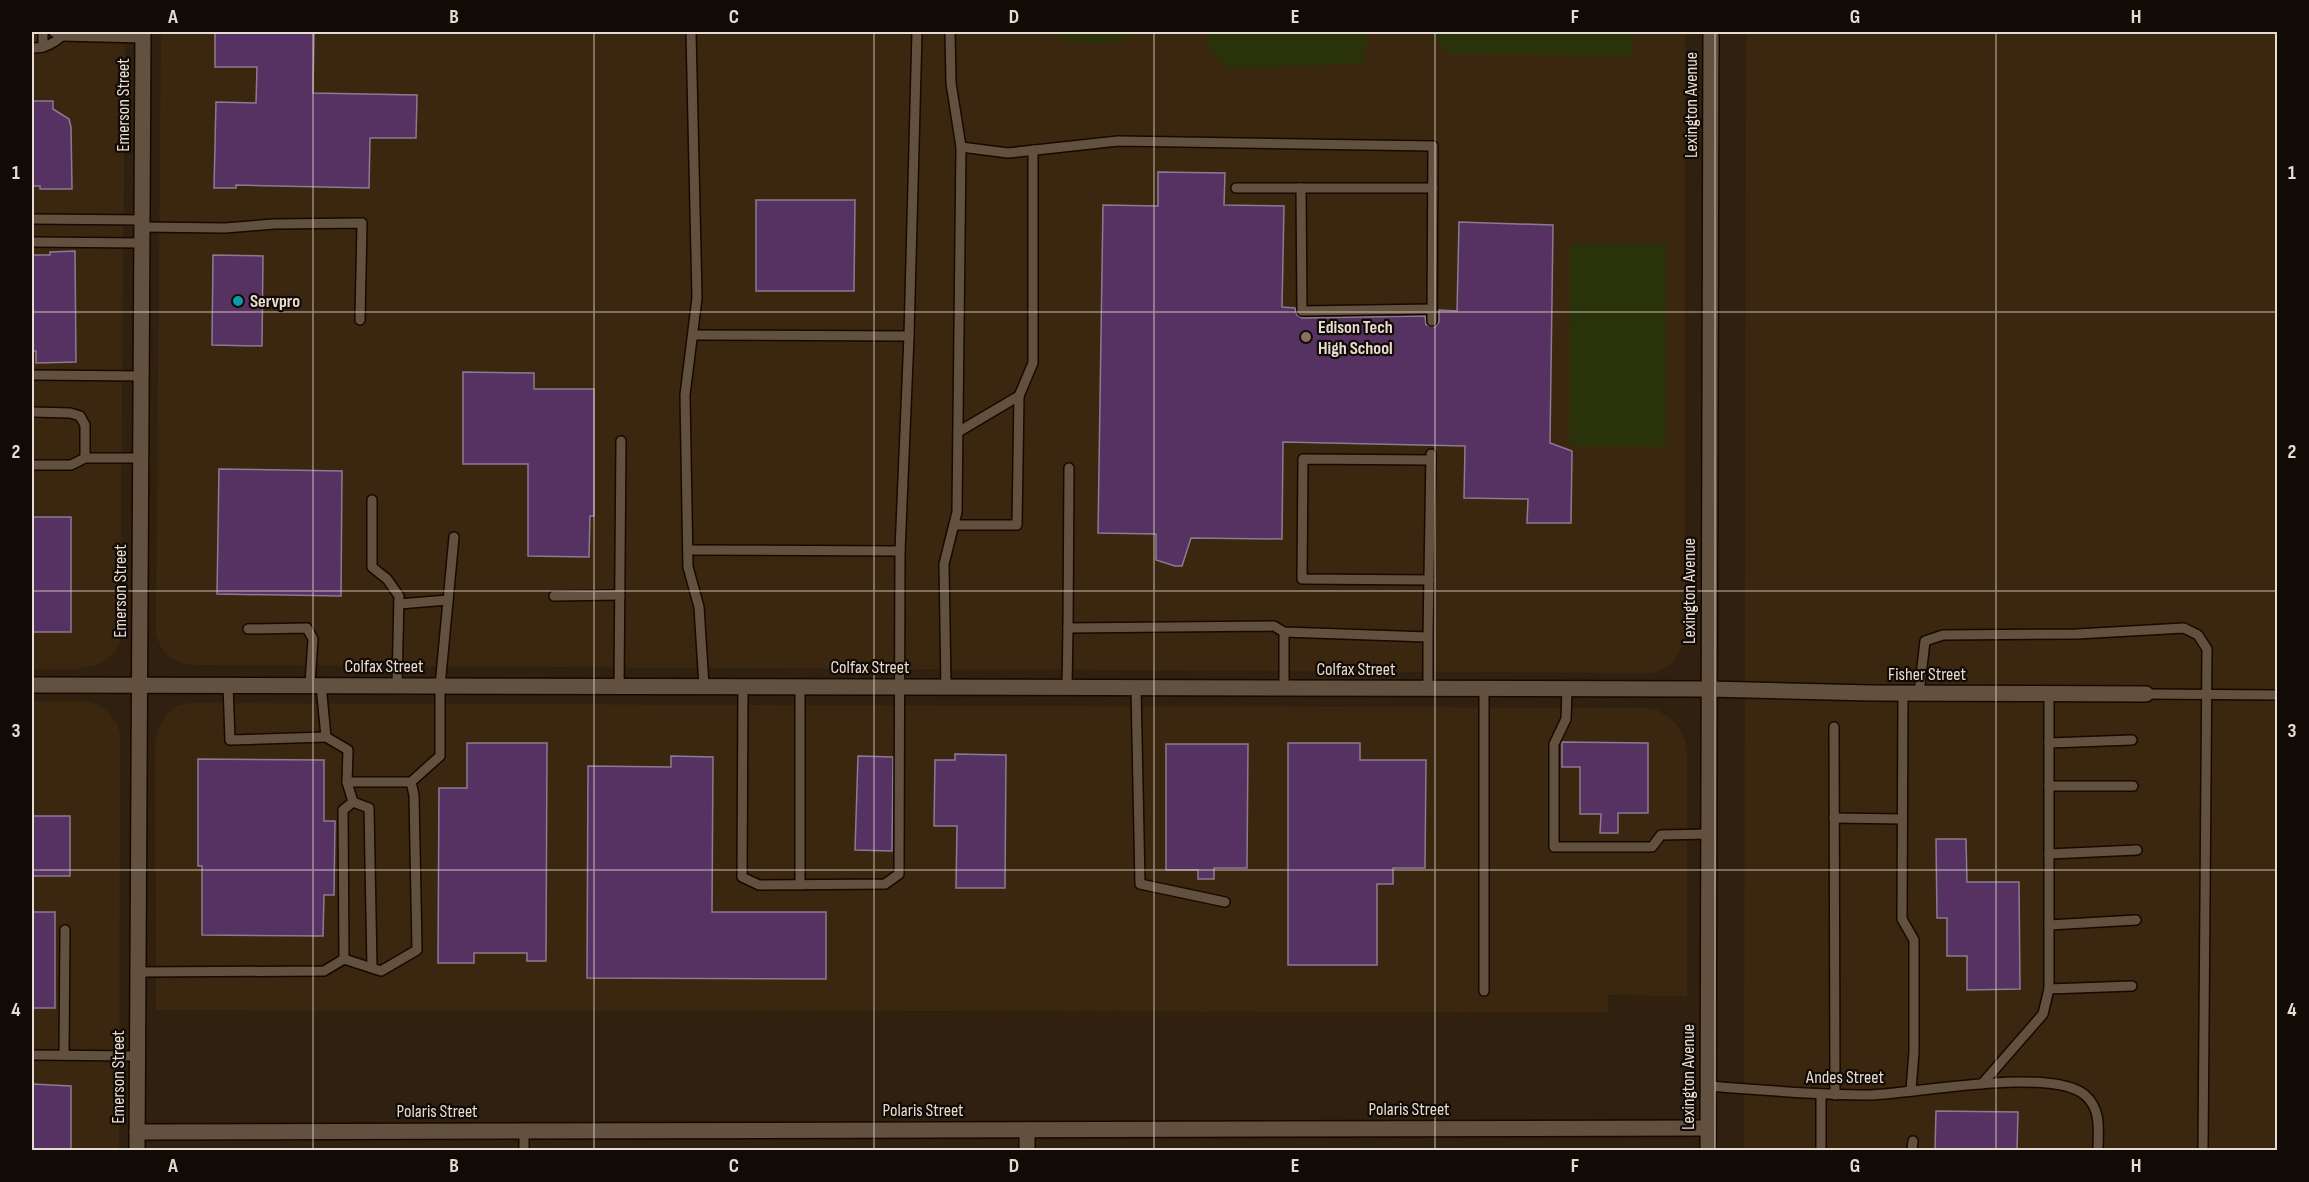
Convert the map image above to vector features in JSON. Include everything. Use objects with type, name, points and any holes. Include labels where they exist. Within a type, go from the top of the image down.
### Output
[{"type":"street","name":"Lexington Avenue","points":[[1708,1150],[1711,32]]},
{"type":"street","name":"Emerson Street","points":[[137,1150],[143,35]]},
{"type":"street","name":"Colfax Street","points":[[32,685],[1708,689]]},
{"type":"street","name":"Fisher Street","points":[[1708,689],[2146,694]]},
{"type":"street","name":"Polaris Street","points":[[137,1132],[1708,1128]]},
{"type":"street","points":[[1027,1130],[1027,1150]]},
{"type":"lane","points":[[43,32],[43,47]]},
{"type":"lane","points":[[691,32],[697,298],[685,394],[688,567],[699,607],[704,686]]},
{"type":"lane","points":[[743,686],[742,877],[759,885],[885,884],[899,874],[900,551],[909,336],[917,32]]},
{"type":"lane","points":[[946,687],[944,564],[957,512],[961,147],[951,83],[950,32]]},
{"type":"lane","points":[[32,48],[53,44],[58,34],[143,35]]},
{"type":"lane","points":[[961,147],[1008,153],[1118,141],[1433,146],[1432,321]]},
{"type":"lane","points":[[954,525],[1017,525],[1019,396],[1034,363],[1034,150]]},
{"type":"lane","points":[[1236,188],[1433,188]]},
{"type":"lane","points":[[1301,188],[1302,311],[1432,309]]},
{"type":"lane","points":[[32,219],[225,228],[274,224],[362,223],[360,320]]},
{"type":"lane","points":[[32,243],[142,243]]},
{"type":"lane","points":[[693,335],[909,336]]},
{"type":"lane","points":[[32,375],[141,376]]},
{"type":"lane","points":[[958,432],[1019,396]]},
{"type":"lane","points":[[32,412],[70,413],[80,416],[85,425],[85,458]]},
{"type":"lane","points":[[619,686],[621,441]]},
{"type":"lane","points":[[1428,688],[1431,457],[1303,459],[1302,579],[1429,580]]},
{"type":"lane","points":[[32,465],[71,465],[85,458],[140,458]]},
{"type":"lane","points":[[1067,687],[1069,468]]},
{"type":"lane","points":[[372,500],[372,567],[387,579],[399,596],[396,686]]},
{"type":"lane","points":[[346,782],[411,782],[440,756],[440,686],[454,537]]},
{"type":"lane","points":[[688,550],[900,551]]},
{"type":"lane","points":[[554,596],[620,595]]},
{"type":"lane","points":[[399,604],[448,600]]},
{"type":"lane","points":[[1068,628],[1274,626],[1284,632],[1428,637]]},
{"type":"lane","points":[[248,629],[307,628],[313,639],[316,685],[326,736]]},
{"type":"lane","points":[[1919,693],[1925,640],[1943,635],[2077,634],[2184,628],[2198,634],[2207,649],[2203,1150]]},
{"type":"lane","points":[[1284,632],[1284,688]]},
{"type":"lane","points":[[228,685],[230,740],[326,736],[348,750],[346,782],[353,802]]},
{"type":"lane","points":[[800,687],[800,885]]},
{"type":"lane","points":[[1136,688],[1140,884],[1225,902]]},
{"type":"lane","points":[[1484,689],[1484,991]]},
{"type":"lane","points":[[1567,689],[1566,719],[1554,744],[1554,847],[1652,847],[1661,835],[1709,834]]},
{"type":"lane","points":[[1903,693],[1902,919],[1914,940],[1914,1052],[1911,1090]]},
{"type":"lane","points":[[1982,1084],[2043,1014],[2049,989],[2049,694]]},
{"type":"lane","points":[[2146,694],[2277,695]]},
{"type":"lane","points":[[1834,727],[1835,1095]]},
{"type":"lane","points":[[2049,743],[2132,740]]},
{"type":"lane","points":[[138,972],[324,971],[344,960],[381,971],[417,950],[414,795],[411,782]]},
{"type":"lane","points":[[2049,786],[2133,786]]},
{"type":"lane","points":[[344,960],[343,810],[353,802]]},
{"type":"lane","points":[[353,802],[369,808],[372,968]]},
{"type":"lane","points":[[1834,818],[1902,819]]},
{"type":"lane","points":[[2049,854],[2137,850]]},
{"type":"lane","points":[[2049,925],[2136,920]]},
{"type":"lane","points":[[64,930],[64,1055]]},
{"type":"lane","points":[[2049,989],[2132,986]]},
{"type":"lane","points":[[32,1055],[137,1056]]},
{"type":"lane","name":"Andes Street","points":[[1708,1086],[1821,1095],[1889,1094],[1982,1084],[2065,1086],[2085,1095],[2098,1112],[2098,1150]]},
{"type":"lane","points":[[1821,1095],[1821,1150]]},
{"type":"lane","points":[[524,1130],[524,1150]]},
{"type":"shaded area","points":[[32,32],[125,32],[120,642],[106,660],[97,665],[76,669],[32,669]]},
{"type":"shaded area","points":[[161,32],[1685,32],[1685,642],[1674,661],[1655,672],[1644,673],[190,665],[179,662],[168,656],[156,635]]},
{"type":"shaded area","points":[[1746,32],[2277,32],[2277,1150],[1744,1150]]},
{"type":"shaded area","points":[[32,701],[84,701],[96,704],[107,711],[117,723],[120,735],[119,1150],[32,1150]]},
{"type":"shaded area","points":[[189,703],[1644,708],[1657,710],[1669,717],[1679,728],[1685,740],[1687,753],[1687,996],[1608,995],[1609,1012],[156,1010],[155,742],[158,729],[166,715],[177,706]]},
{"type":"green space","points":[[1043,32],[1141,32],[1118,41],[1093,43],[1067,40]]},
{"type":"green space","points":[[1208,32],[1368,32],[1364,63],[1228,69],[1207,45]]},
{"type":"green space","points":[[1431,32],[1632,32],[1631,56],[1449,54]]},
{"type":"green space","points":[[1570,244],[1666,244],[1665,447],[1569,446]]},
{"type":"building","points":[[215,32],[314,32],[313,93],[417,95],[416,138],[370,138],[369,188],[236,185],[236,188],[214,188],[216,102],[256,103],[257,67],[215,67]]},
{"type":"building","points":[[32,101],[53,101],[53,109],[69,119],[72,189],[40,189],[40,186],[32,186]]},
{"type":"building","points":[[1158,172],[1225,173],[1224,205],[1284,206],[1282,307],[1295,308],[1297,315],[1302,318],[1425,316],[1426,325],[1435,327],[1439,322],[1439,310],[1457,311],[1459,222],[1553,225],[1550,443],[1572,451],[1571,523],[1527,523],[1528,499],[1464,498],[1465,446],[1283,442],[1282,539],[1191,538],[1182,566],[1175,566],[1156,560],[1156,534],[1098,533],[1103,205],[1158,206]]},
{"type":"building","points":[[756,200],[855,200],[854,291],[756,291]]},
{"type":"building","points":[[75,251],[76,362],[36,363],[36,351],[32,351],[32,255]]},
{"type":"building","name":"Servpro","points":[[213,255],[263,256],[262,346],[212,345]]},
{"type":"building","points":[[463,372],[534,373],[534,389],[594,389],[594,516],[590,516],[589,557],[528,556],[528,464],[463,464]]},
{"type":"building","points":[[219,469],[342,471],[341,596],[217,594]]},
{"type":"building","points":[[32,517],[71,517],[71,632],[32,632]]},
{"type":"building","points":[[1562,742],[1648,743],[1648,813],[1618,813],[1618,833],[1600,833],[1601,814],[1580,814],[1580,767],[1562,767]]},
{"type":"building","points":[[467,743],[547,743],[546,961],[527,961],[527,953],[474,953],[474,963],[438,963],[439,788],[467,788]]},
{"type":"building","points":[[1288,743],[1360,743],[1360,760],[1426,760],[1425,868],[1393,868],[1393,884],[1377,884],[1377,965],[1288,965]]},
{"type":"building","points":[[1166,744],[1248,744],[1247,868],[1214,868],[1214,879],[1198,879],[1198,870],[1166,870]]},
{"type":"building","points":[[955,754],[1006,755],[1005,888],[956,888],[957,826],[934,826],[935,760],[955,760]]},
{"type":"building","points":[[671,756],[713,757],[712,912],[826,912],[826,979],[587,978],[588,766],[671,767]]},
{"type":"building","points":[[858,756],[893,757],[892,851],[855,850]]},
{"type":"building","points":[[198,759],[324,760],[324,821],[335,821],[334,895],[324,895],[323,936],[202,935],[202,866],[198,866]]},
{"type":"building","points":[[32,816],[70,816],[70,876],[32,876]]},
{"type":"building","points":[[1936,839],[1966,839],[1967,882],[2019,882],[2020,989],[1967,990],[1967,956],[1947,956],[1947,918],[1937,918]]},
{"type":"building","points":[[32,912],[55,912],[55,1008],[32,1008]]},
{"type":"building","points":[[32,1084],[71,1086],[71,1150],[32,1150]]},
{"type":"building","points":[[1936,1111],[2018,1112],[2017,1150],[1935,1150]]},
{"type":"place","name":"Servpro","points":[[238,301]]},
{"type":"place","name":"Edison Tech High School","points":[[1306,337]]}]
